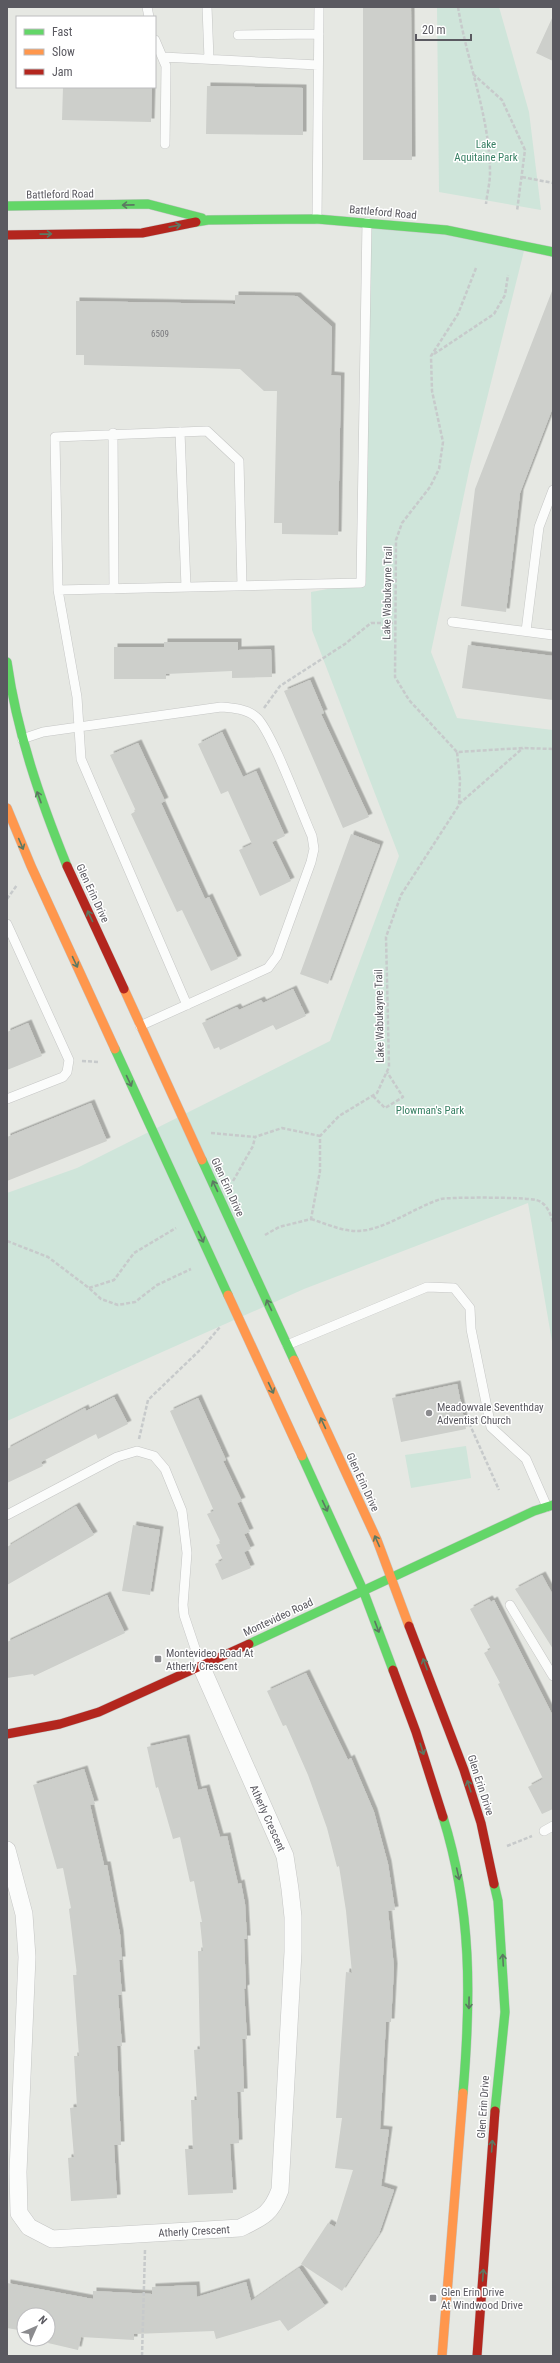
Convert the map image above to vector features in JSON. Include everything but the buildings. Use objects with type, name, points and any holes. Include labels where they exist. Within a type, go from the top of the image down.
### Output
[{"type":"street","name":"Battleford Road","points":[[7,206],[148,204],[208,220]]},
{"type":"street","name":"Battleford Road","points":[[7,235],[142,233],[208,220],[317,219],[367,222],[493,238],[553,252]]},
{"type":"street","name":"Glen Erin Drive","points":[[7,662],[17,740],[67,866],[222,1202],[392,1577],[464,1770],[481,1823],[498,1901],[505,2012],[496,2085],[477,2356]]},
{"type":"street","name":"Glen Erin Drive","points":[[7,808],[20,842],[121,1064],[363,1590],[416,1732],[434,1786],[459,1877],[466,1921],[469,1971],[469,2024],[442,2356]]},
{"type":"street","name":"Montevideo Road","points":[[7,1734],[52,1727],[82,1719],[550,1506]]},
{"type":"street","name":"Atherly Crescent","points":[[7,1850],[24,1914],[27,1957],[18,2172],[20,2213],[29,2227],[52,2239],[240,2228],[256,2220],[274,2207],[280,2190],[294,1917],[285,1856],[201,1666]]},
{"type":"lane","points":[[207,7],[209,60]]},
{"type":"lane","points":[[317,219],[319,7]]},
{"type":"lane","points":[[238,35],[319,34]]},
{"type":"lane","points":[[156,42],[166,66],[165,144]]},
{"type":"lane","points":[[162,57],[318,65]]},
{"type":"lane","points":[[58,590],[361,583],[367,222]]},
{"type":"lane","points":[[187,1005],[81,759],[77,697],[58,590],[55,437],[113,433],[207,431],[239,461],[242,586]]},
{"type":"lane","points":[[180,432],[186,587]]},
{"type":"lane","points":[[113,433],[114,589]]},
{"type":"lane","points":[[526,631],[539,527],[553,490]]},
{"type":"lane","points":[[452,622],[553,635]]},
{"type":"lane","points":[[17,740],[43,732],[221,707],[246,711],[256,717],[268,734],[312,836],[314,848],[311,862],[273,962],[261,972],[140,1026]]},
{"type":"lane","points":[[7,924],[69,1060],[67,1072],[63,1077],[7,1099]]},
{"type":"lane","points":[[287,1345],[427,1287],[454,1288],[470,1308],[471,1330],[491,1426],[526,1458],[550,1506]]},
{"type":"lane","points":[[7,1515],[117,1457],[137,1451],[146,1452],[160,1461],[176,1491],[182,1511],[187,1553],[182,1605],[184,1616],[201,1666]]},
{"type":"lane","points":[[510,1605],[553,1676]]},
{"type":"lane","points":[[544,1831],[553,1826]]},
{"type":"path","points":[[458,7],[472,74],[487,134],[490,174],[486,204]]},
{"type":"path","points":[[472,74],[502,100],[526,150],[517,211]]},
{"type":"path","points":[[522,177],[553,183]]},
{"type":"path","points":[[432,356],[458,314],[476,268]]},
{"type":"path","points":[[432,356],[494,314],[505,295],[508,275]]},
{"type":"path","name":"Lake Wabukayne Trail","points":[[432,356],[432,391],[443,442],[439,469],[430,487],[402,523],[396,540],[394,623],[395,677],[409,700],[457,752]]},
{"type":"path","points":[[256,717],[280,686],[345,644],[371,623],[394,623]]},
{"type":"path","points":[[459,805],[523,748]]},
{"type":"path","points":[[459,805],[460,780],[457,752],[523,748],[553,749]]},
{"type":"path","name":"Lake Wabukayne Trail","points":[[320,1136],[339,1116],[377,1093],[387,1072],[389,1067],[386,936],[401,895],[459,805]]},
{"type":"path","points":[[69,1060],[121,1064]]},
{"type":"path","points":[[373,1096],[385,1108],[403,1097],[387,1072]]},
{"type":"path","points":[[189,1130],[255,1137],[282,1128],[320,1136],[320,1171],[311,1219]]},
{"type":"path","points":[[222,1202],[253,1146],[255,1137]]},
{"type":"path","points":[[265,1235],[279,1227],[311,1219],[344,1231],[367,1230],[404,1218],[442,1199],[490,1198],[537,1200],[549,1210],[553,1223]]},
{"type":"path","points":[[89,1288],[114,1280],[134,1253],[193,1219]]},
{"type":"path","points":[[7,1242],[48,1257],[101,1299],[118,1305],[135,1302],[157,1285],[191,1269]]},
{"type":"path","points":[[137,1451],[148,1400],[202,1348],[234,1309]]},
{"type":"path","points":[[488,1411],[470,1425],[499,1490]]},
{"type":"path","points":[[488,1854],[544,1831]]},
{"type":"path","points":[[142,2356],[146,2233]]},
{"type":"green space","name":"Lake Aquitaine Park","points":[[437,7],[499,7],[529,112],[541,210],[439,192]]},
{"type":"green space","name":"Plowman's Park","points":[[367,222],[526,243],[470,466],[431,652],[457,718],[553,730],[553,1347],[528,1203],[304,1289],[7,1421],[7,1193],[77,1168],[330,1041],[399,856],[312,630],[311,592],[361,583]]},
{"type":"green space","points":[[466,1446],[471,1478],[411,1488],[405,1455]]},
{"type":"traffic: fast","points":[[7,206],[148,204],[202,218]]},
{"type":"traffic: fast","points":[[196,222],[208,220],[317,219],[446,230],[553,252]]},
{"type":"traffic: fast","points":[[7,662],[11,688],[23,740],[39,791],[67,866]]},
{"type":"traffic: fast","points":[[115,1049],[228,1295]]},
{"type":"traffic: fast","points":[[202,1160],[294,1360]]},
{"type":"traffic: fast","points":[[302,1456],[363,1590],[393,1670]]},
{"type":"traffic: fast","points":[[249,1644],[534,1511],[553,1505]]},
{"type":"traffic: fast","points":[[443,1817],[453,1852],[459,1886],[467,1954],[468,1988],[466,2057],[463,2093]]},
{"type":"traffic: fast","points":[[494,1884],[498,1901],[505,2012],[495,2111]]},
{"type":"traffic: slow","points":[[7,808],[31,866],[115,1049]]},
{"type":"traffic: slow","points":[[124,989],[202,1160]]},
{"type":"traffic: slow","points":[[228,1295],[302,1456]]},
{"type":"traffic: slow","points":[[294,1360],[377,1540],[409,1626]]},
{"type":"traffic: slow","points":[[442,2356],[463,2093]]},
{"type":"traffic: jam","points":[[7,235],[142,233],[196,222]]},
{"type":"traffic: jam","points":[[67,866],[124,989]]},
{"type":"traffic: jam","points":[[409,1626],[464,1770],[481,1823],[494,1884]]},
{"type":"traffic: jam","points":[[7,1734],[60,1724],[99,1712],[249,1644]]},
{"type":"traffic: jam","points":[[393,1670],[416,1732],[443,1817]]},
{"type":"traffic: jam","points":[[477,2356],[495,2111]]},
{"type":"place","name":"Meadowvale Seventhday Adventist Church","points":[[429,1413]]},
{"type":"place","name":"Montevideo Road At Atherly Crescent","points":[[158,1659]]},
{"type":"place","name":"Glen Erin Drive At Windwood Drive","points":[[433,2298]]}]
